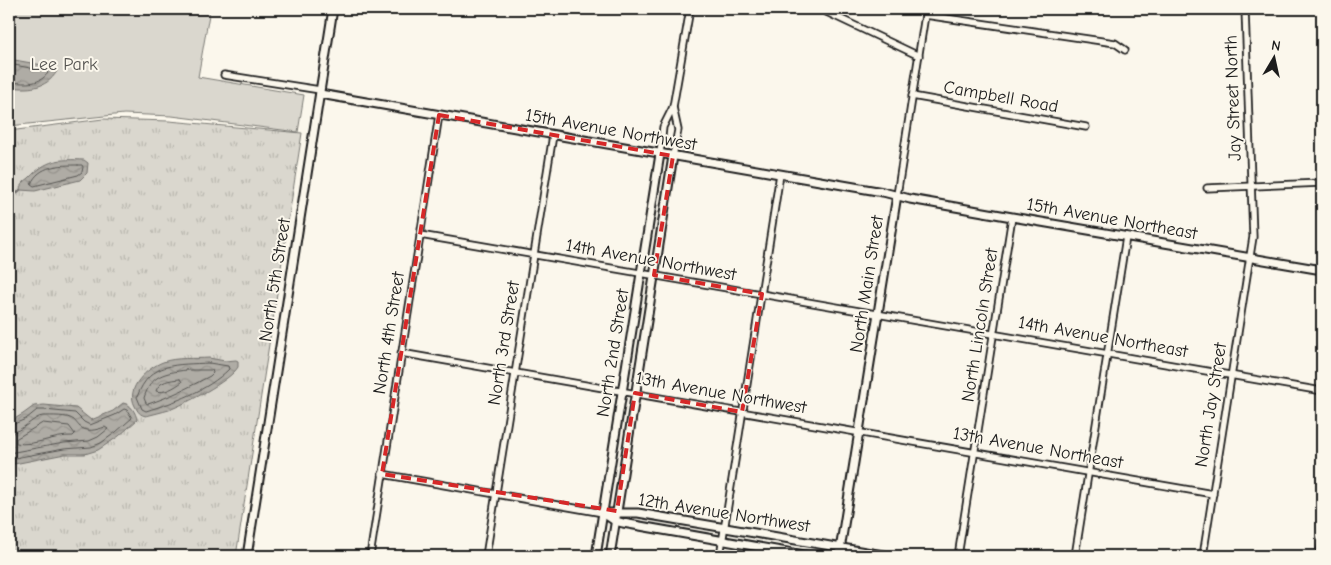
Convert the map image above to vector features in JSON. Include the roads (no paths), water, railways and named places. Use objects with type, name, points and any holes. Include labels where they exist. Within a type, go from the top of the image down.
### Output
[{"type":"street","name":"North 5th Street","points":[[247,556],[333,9]]},
{"type":"street","points":[[660,154],[663,127],[674,106],[690,9]]},
{"type":"street","points":[[820,9],[919,56]]},
{"type":"street","name":"Jay Street North","points":[[1246,9],[1245,29],[1252,186],[1250,258]]},
{"type":"street","name":"North Main Street","points":[[839,556],[925,16],[1103,40],[1115,43],[1125,50]]},
{"type":"street","name":"15th Avenue Northwest","points":[[224,75],[438,115],[897,195]]},
{"type":"street","name":"Campbell Road","points":[[912,96],[1086,127]]},
{"type":"street","points":[[673,156],[678,130],[674,106]]},
{"type":"street","name":"North 4th Street","points":[[370,556],[438,115]]},
{"type":"street","name":"North 3rd Street","points":[[486,556],[553,135]]},
{"type":"street","name":"North 2nd Street","points":[[596,556],[660,154]]},
{"type":"street","name":"North 2nd Street","points":[[610,556],[673,156]]},
{"type":"street","points":[[720,556],[780,174]]},
{"type":"street","points":[[1252,186],[1322,183]]},
{"type":"street","name":"Jay Street North","points":[[1207,188],[1252,186]]},
{"type":"street","name":"15th Avenue Northeast","points":[[897,195],[1012,217],[1322,270]]},
{"type":"street","name":"North Lincoln Street","points":[[958,556],[1012,217]]},
{"type":"street","name":"14th Avenue Northwest","points":[[420,236],[878,314]]},
{"type":"street","points":[[1075,556],[1126,237]]},
{"type":"street","name":"North Jay Street","points":[[1203,556],[1250,258]]},
{"type":"street","name":"14th Avenue Northeast","points":[[878,314],[1322,391]]},
{"type":"street","name":"13th Avenue Northwest","points":[[401,353],[859,433]]},
{"type":"street","name":"13th Avenue Northeast","points":[[859,433],[1213,494]]},
{"type":"street","name":"12th Avenue Northwest","points":[[382,474],[603,512],[638,513],[889,556]]},
{"type":"street","name":"12th Avenue Northwest","points":[[603,512],[615,521],[810,556]]},
{"type":"street","points":[[1320,556],[1322,540]]},
{"type":"water","points":[[9,59],[48,66],[57,71],[47,82],[36,87],[9,87]]},
{"type":"water","points":[[60,160],[84,160],[88,163],[87,173],[80,180],[35,191],[20,190],[24,182],[48,164]]},
{"type":"water","points":[[209,358],[225,361],[236,360],[238,361],[238,367],[217,385],[176,407],[146,416],[138,412],[133,399],[133,392],[139,379],[150,369],[168,360]]},
{"type":"water","points":[[123,403],[133,409],[137,420],[119,436],[98,450],[85,454],[65,454],[9,465],[9,422],[34,406],[76,408],[91,420],[113,411]]},
{"type":"waterway","points":[[9,201],[20,190]]},
{"type":"park label","name":"Lee Park","points":[[64,64]]}]
